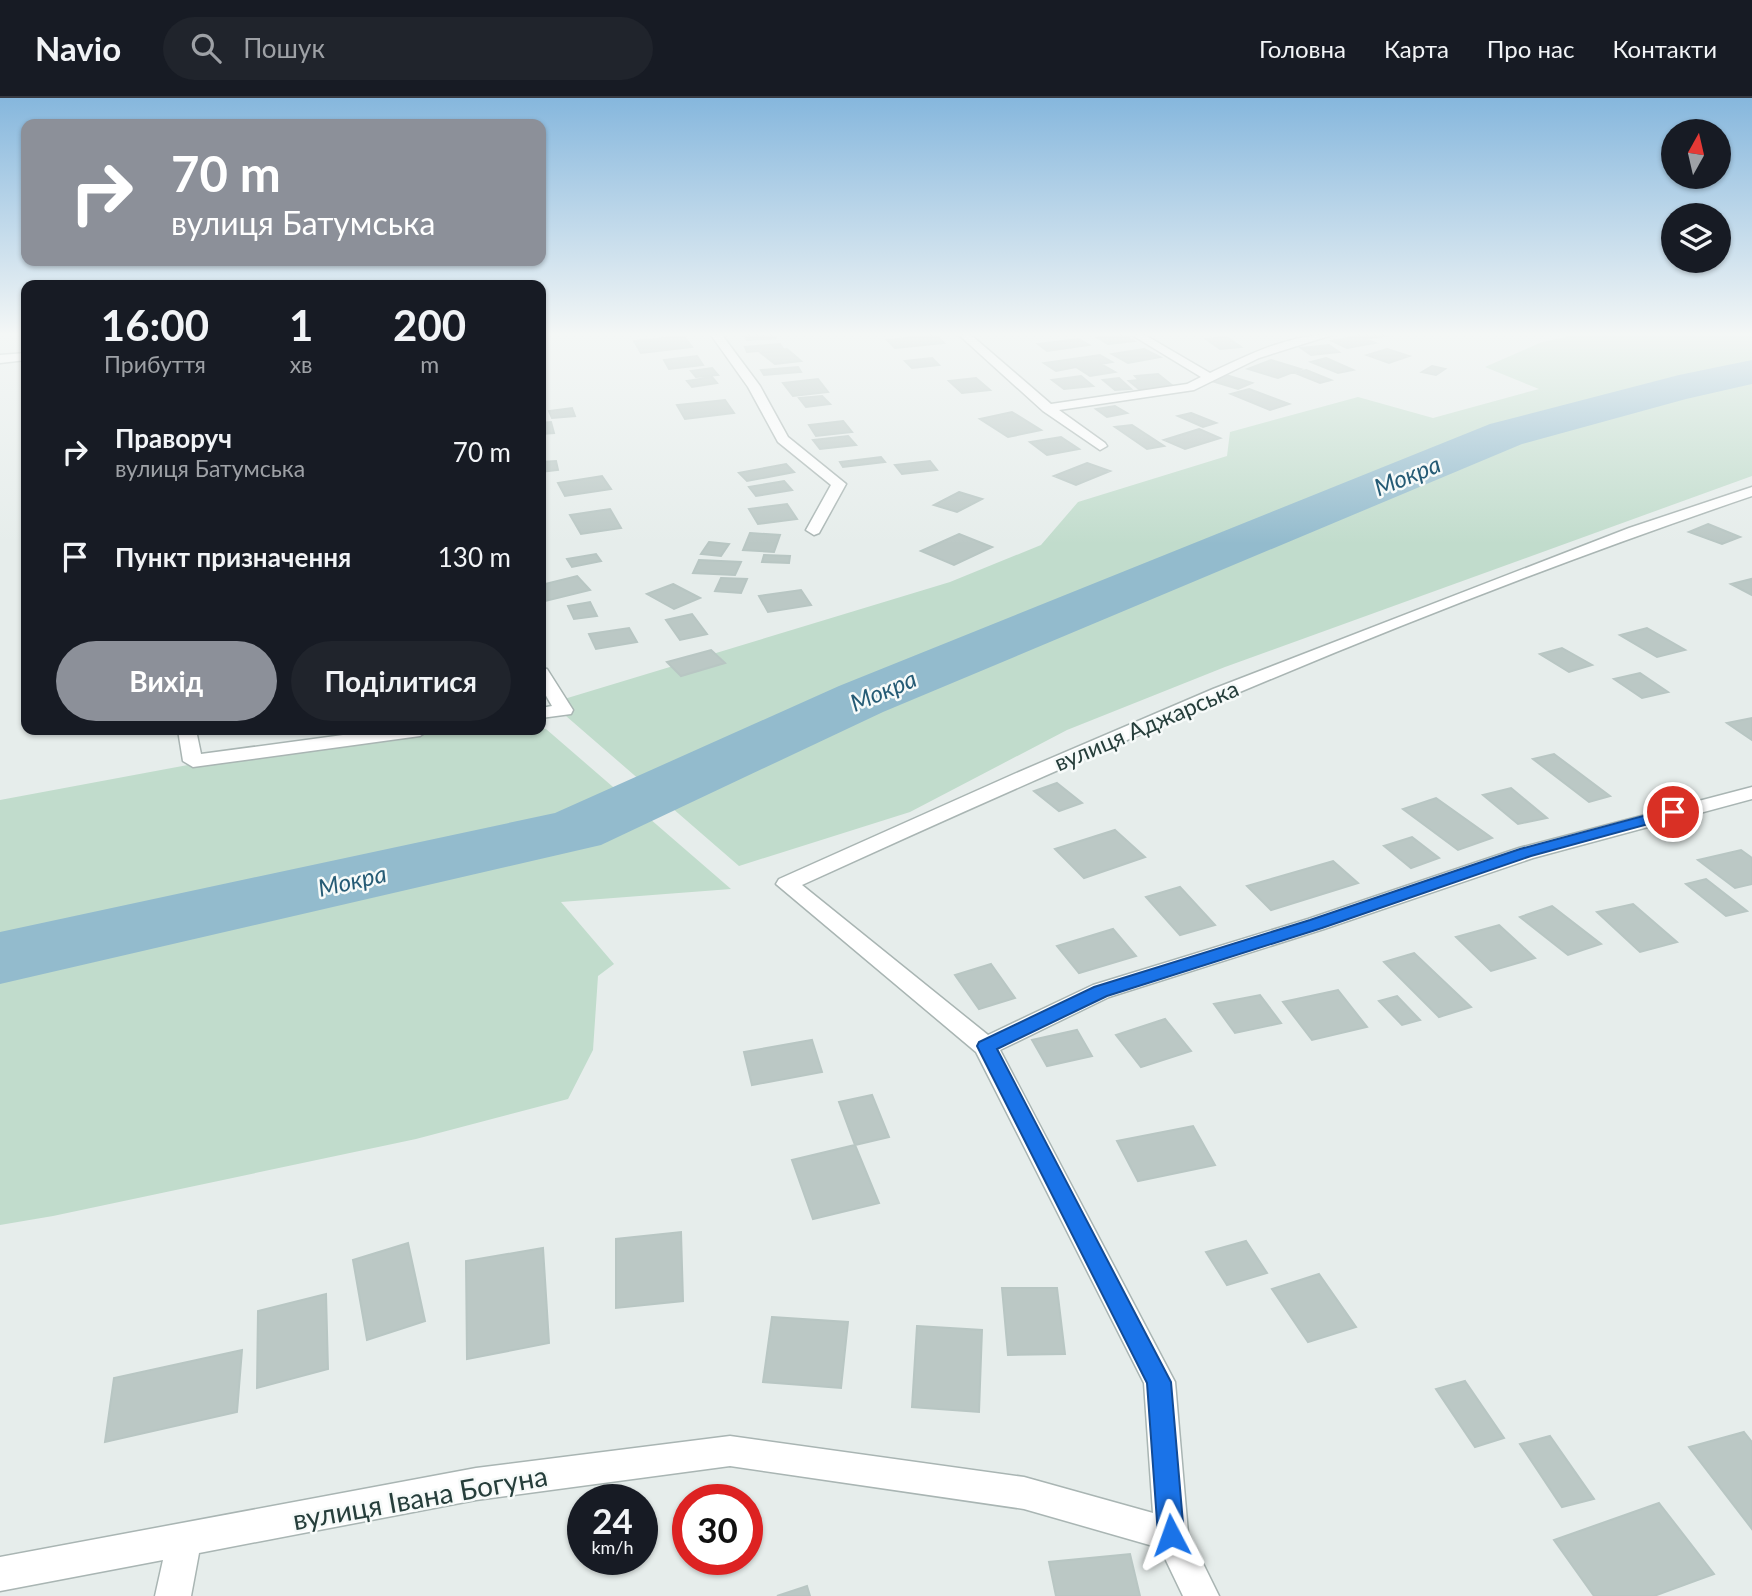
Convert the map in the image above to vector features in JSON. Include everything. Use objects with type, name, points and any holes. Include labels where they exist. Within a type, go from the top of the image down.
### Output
[{"type":"street","points":[[764,405],[783,439],[839,484],[814,530]]},
{"type":"street","points":[[1044,405],[1100,446]]},
{"type":"street","points":[[1048,408],[1069,405]]},
{"type":"street","name":"вулиця Аджарська","points":[[986,1046],[787,884],[1021,778],[1219,693],[1634,531],[1752,491]]},
{"type":"street","points":[[546,681],[564,710],[546,712]]},
{"type":"street","points":[[188,735],[193,761],[383,735]]},
{"type":"street","points":[[1202,1596],[1171,1535],[1159,1382],[986,1046],[1101,991],[1316,924],[1526,853],[1752,793]]},
{"type":"street","name":"вулиця Івана Богуна","points":[[0,1574],[476,1484],[730,1451],[1024,1493],[1171,1535]]},
{"type":"street","points":[[173,1596],[185,1538]]},
{"type":"green space","points":[[1329,405],[1386,405],[1433,418],[1481,405],[1752,405],[1752,476],[1225,667],[1067,730],[910,812],[739,866],[551,703],[950,582],[1041,545],[1078,502],[1227,456],[1230,432]]},
{"type":"green space","points":[[546,729],[731,889],[561,902],[614,964],[598,976],[593,1050],[568,1099],[416,1139],[0,1225],[0,800],[279,748],[397,735],[546,735]]},
{"type":"building","points":[[677,405],[728,405],[734,413],[685,419]]},
{"type":"building","points":[[1258,405],[1286,405],[1270,410]]},
{"type":"building","points":[[1115,406],[1127,413],[1107,417],[1096,409]]},
{"type":"building","points":[[572,408],[575,416],[552,418],[549,411]]},
{"type":"building","points":[[1012,412],[1041,430],[1008,437],[980,419]]},
{"type":"building","points":[[1191,413],[1216,423],[1203,427],[1178,416]]},
{"type":"building","points":[[843,421],[852,432],[816,436],[809,425]]},
{"type":"building","points":[[546,422],[551,422],[554,433],[546,434]]},
{"type":"building","points":[[1132,425],[1164,446],[1147,449],[1115,427]]},
{"type":"building","points":[[1199,429],[1220,438],[1185,449],[1164,440]]},
{"type":"building","points":[[848,436],[856,445],[820,449],[813,440]]},
{"type":"building","points":[[1061,437],[1079,449],[1047,455],[1030,442]]},
{"type":"building","points":[[881,457],[885,462],[843,467],[840,462]]},
{"type":"building","points":[[556,461],[558,470],[546,471],[546,462]]},
{"type":"building","points":[[930,461],[937,470],[902,474],[895,465]]},
{"type":"building","points":[[1087,463],[1110,471],[1076,485],[1054,476]]},
{"type":"building","points":[[786,464],[794,472],[747,481],[739,473]]},
{"type":"building","points":[[602,476],[611,489],[565,496],[558,483]]},
{"type":"building","points":[[784,481],[792,490],[756,496],[749,487]]},
{"type":"building","points":[[959,492],[982,499],[957,512],[934,505]]},
{"type":"building","points":[[787,504],[797,519],[758,524],[749,509]]},
{"type":"building","points":[[610,509],[621,528],[581,534],[570,515]]},
{"type":"building","points":[[1708,524],[1740,537],[1722,544],[1689,532]]},
{"type":"building","points":[[750,533],[780,535],[774,552],[743,550]]},
{"type":"building","points":[[959,534],[992,547],[954,565],[921,551]]},
{"type":"building","points":[[709,542],[729,544],[721,556],[701,554]]},
{"type":"building","points":[[596,554],[601,561],[572,567],[567,559]]},
{"type":"building","points":[[764,555],[790,556],[789,563],[762,562]]},
{"type":"building","points":[[699,560],[741,562],[735,575],[693,573]]},
{"type":"building","points":[[577,576],[590,590],[546,601],[546,584]]},
{"type":"building","points":[[721,578],[747,579],[741,593],[715,591]]},
{"type":"building","points":[[1751,579],[1752,595],[1731,584]]},
{"type":"building","points":[[673,584],[700,598],[674,609],[647,594]]},
{"type":"building","points":[[801,590],[811,605],[768,612],[759,596]]},
{"type":"building","points":[[590,602],[597,616],[574,619],[568,606]]},
{"type":"building","points":[[692,614],[707,634],[680,640],[666,620]]},
{"type":"building","points":[[629,628],[637,642],[596,649],[589,634]]},
{"type":"building","points":[[1647,628],[1685,650],[1657,657],[1620,635]]},
{"type":"building","points":[[1562,648],[1592,665],[1569,672],[1540,654]]},
{"type":"building","points":[[711,650],[725,663],[681,676],[667,662]]},
{"type":"building","points":[[1640,673],[1668,692],[1642,698],[1614,679]]},
{"type":"building","points":[[1752,718],[1752,740],[1727,723]]},
{"type":"building","points":[[1554,754],[1610,796],[1589,802],[1533,759]]},
{"type":"building","points":[[1057,783],[1082,803],[1059,811],[1034,791]]},
{"type":"building","points":[[1511,788],[1547,818],[1518,824],[1483,795]]},
{"type":"building","points":[[1436,798],[1492,838],[1458,850],[1403,809]]},
{"type":"building","points":[[1115,830],[1145,857],[1084,878],[1055,849]]},
{"type":"building","points":[[1412,837],[1439,858],[1411,868],[1384,846]]},
{"type":"building","points":[[1741,850],[1752,858],[1752,884],[1735,888],[1698,860]]},
{"type":"building","points":[[1333,861],[1358,883],[1271,910],[1247,886]]},
{"type":"building","points":[[1706,879],[1747,911],[1726,916],[1686,884]]},
{"type":"building","points":[[1180,887],[1215,925],[1180,935],[1146,897]]},
{"type":"building","points":[[1633,904],[1677,942],[1640,952],[1597,912]]},
{"type":"building","points":[[1552,906],[1601,944],[1568,955],[1520,917]]},
{"type":"building","points":[[1499,925],[1535,958],[1491,971],[1456,937]]},
{"type":"building","points":[[1113,929],[1136,956],[1079,973],[1057,946]]},
{"type":"building","points":[[1414,953],[1471,1007],[1439,1017],[1384,962]]},
{"type":"building","points":[[991,964],[1015,998],[979,1009],[955,975]]},
{"type":"building","points":[[1338,990],[1367,1027],[1312,1040],[1283,1002]]},
{"type":"building","points":[[1260,995],[1281,1023],[1235,1033],[1214,1004]]},
{"type":"building","points":[[1397,996],[1420,1020],[1402,1025],[1379,1001]]},
{"type":"building","points":[[1165,1019],[1191,1051],[1141,1067],[1116,1035]]},
{"type":"building","points":[[1077,1030],[1092,1056],[1047,1066],[1032,1040]]},
{"type":"building","points":[[812,1040],[822,1072],[752,1085],[744,1052]]},
{"type":"building","points":[[872,1095],[889,1137],[855,1145],[839,1102]]},
{"type":"building","points":[[1193,1126],[1215,1165],[1138,1181],[1117,1141]]},
{"type":"building","points":[[855,1145],[879,1203],[813,1219],[792,1160]]},
{"type":"building","points":[[681,1232],[683,1301],[616,1308],[616,1239]]},
{"type":"building","points":[[1246,1241],[1267,1273],[1227,1285],[1206,1252]]},
{"type":"building","points":[[408,1243],[425,1321],[367,1340],[353,1260]]},
{"type":"building","points":[[543,1248],[549,1343],[467,1359],[466,1261]]},
{"type":"building","points":[[1319,1274],[1356,1327],[1308,1342],[1272,1289]]},
{"type":"building","points":[[1002,1288],[1057,1288],[1065,1354],[1008,1355]]},
{"type":"building","points":[[326,1294],[328,1369],[257,1388],[258,1311]]},
{"type":"building","points":[[772,1317],[848,1322],[841,1388],[763,1382]]},
{"type":"building","points":[[917,1326],[982,1330],[979,1412],[912,1407]]},
{"type":"building","points":[[242,1350],[237,1412],[105,1442],[114,1378]]},
{"type":"building","points":[[1465,1381],[1504,1438],[1475,1447],[1436,1389]]},
{"type":"building","points":[[1744,1432],[1752,1442],[1752,1529],[1689,1447]]},
{"type":"building","points":[[1550,1436],[1594,1499],[1562,1507],[1520,1444]]},
{"type":"building","points":[[1659,1503],[1714,1574],[1654,1596],[1594,1596],[1554,1540]]},
{"type":"building","points":[[1130,1554],[1140,1596],[1056,1596],[1049,1562]]},
{"type":"building","points":[[807,1586],[810,1596],[777,1596]]},
{"type":"waterway","name":"Мокра","points":[[0,958],[576,830],[861,699],[1506,434],[1615,405]]},
{"type":"route","points":[[1171,1535],[1159,1382],[986,1046],[1101,991],[1316,924],[1526,853],[1673,812]]}]
